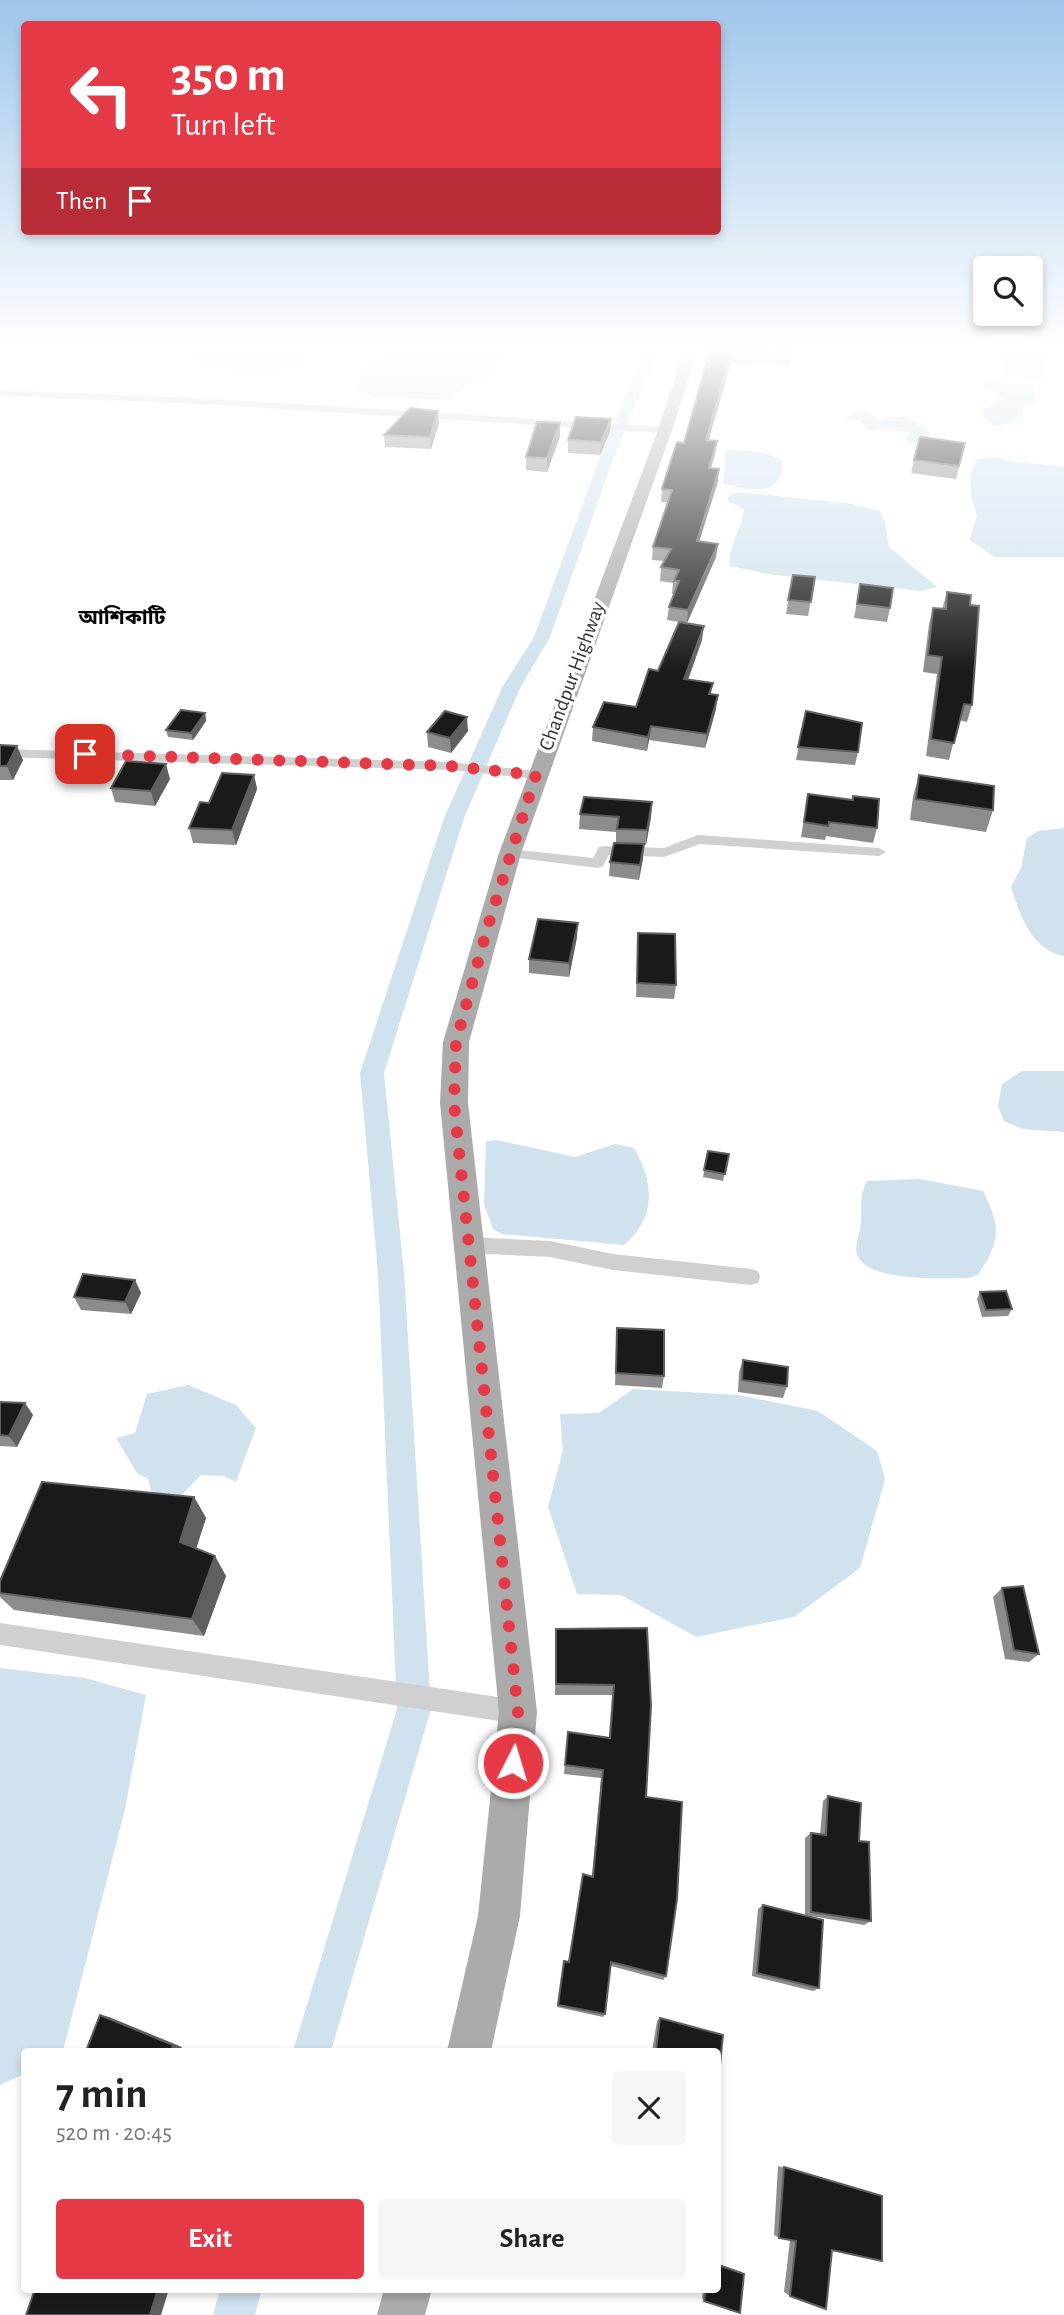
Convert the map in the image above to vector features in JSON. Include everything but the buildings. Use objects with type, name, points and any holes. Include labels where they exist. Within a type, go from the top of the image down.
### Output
[{"type":"main road","name":"Chandpur Highway","points":[[469,2048],[499,1916],[518,1712],[454,1104],[456,1042],[510,853],[647,455]]},
{"type":"main road","points":[[401,2315],[407,2293]]},
{"type":"street","points":[[0,752],[450,766],[536,775]]},
{"type":"street","points":[[510,853],[598,863],[604,850],[662,854],[680,851],[698,839],[878,852]]},
{"type":"street","points":[[468,1245],[550,1249],[612,1262],[751,1277]]},
{"type":"street","points":[[0,1634],[518,1712]]},
{"type":"water","points":[[726,455],[769,455],[782,460],[778,481],[772,486],[754,489],[723,483]]},
{"type":"water","points":[[996,457],[1014,462],[1064,466],[1064,557],[995,557],[969,540],[977,516],[971,496],[970,477],[977,459]]},
{"type":"water","points":[[740,492],[853,504],[880,511],[885,522],[889,547],[937,587],[921,591],[767,574],[730,566],[731,552],[744,509],[727,501],[730,494]]},
{"type":"water","points":[[1064,828],[1064,956],[1043,947],[1028,930],[1011,887],[1021,868],[1027,838],[1038,831]]},
{"type":"water","points":[[1022,1071],[1064,1071],[1064,1132],[1023,1129],[1004,1121],[998,1106],[1002,1084]]},
{"type":"water","points":[[496,1140],[575,1157],[615,1144],[634,1148],[646,1174],[648,1187],[647,1211],[642,1223],[624,1245],[502,1234],[493,1229],[484,1204],[486,1141]]},
{"type":"water","points":[[920,1179],[983,1191],[993,1215],[996,1234],[991,1252],[978,1275],[968,1278],[907,1277],[875,1270],[863,1263],[857,1254],[862,1197],[867,1181]]},
{"type":"water","points":[[188,1385],[236,1405],[256,1428],[236,1482],[224,1476],[201,1475],[176,1501],[153,1499],[148,1479],[137,1473],[116,1438],[135,1433],[147,1394]]},
{"type":"water","points":[[633,1389],[738,1395],[818,1411],[877,1451],[885,1479],[860,1568],[794,1617],[696,1637],[621,1595],[577,1594],[548,1507],[563,1450],[560,1414],[599,1413]]},
{"type":"water","points":[[0,1668],[85,1678],[146,1695],[125,1809],[64,2048],[21,2048],[21,2075],[0,2085]]},
{"type":"waterway","points":[[313,2048],[414,1709],[391,1273],[372,1073],[454,818],[512,686],[542,637],[608,455]]},
{"type":"waterway","points":[[234,2315],[240,2293]]},
{"type":"district","name":"আশিকাটি","points":[[122,617]]},
{"type":"route","points":[[85,754],[450,766],[536,775],[487,929],[456,1042],[454,1104],[518,1712],[513,1763]]}]
